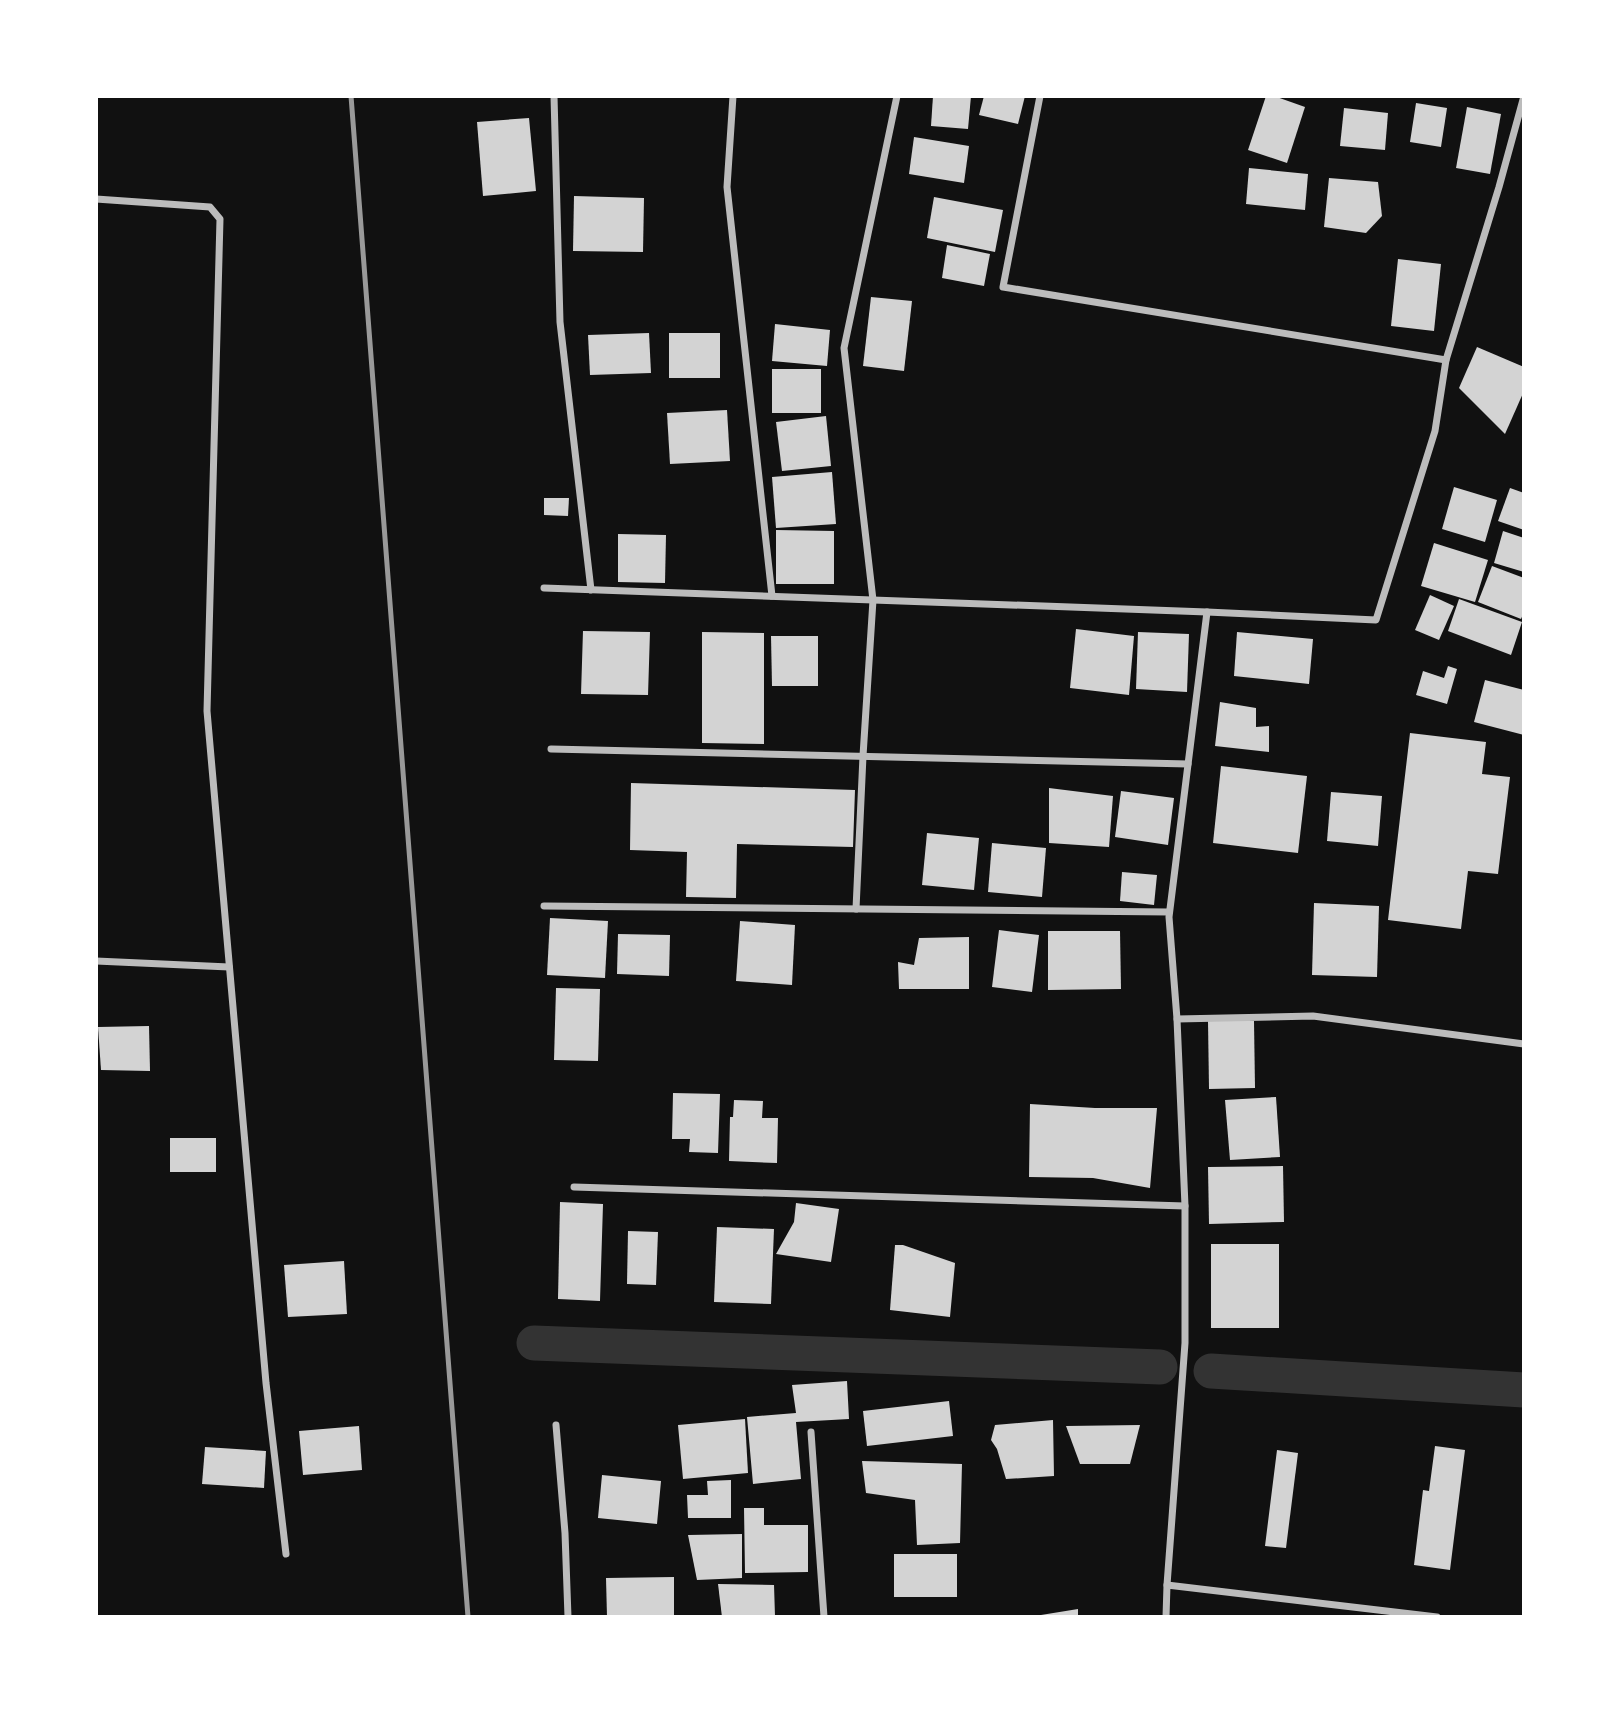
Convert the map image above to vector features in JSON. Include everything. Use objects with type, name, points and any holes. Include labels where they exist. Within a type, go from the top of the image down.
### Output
[{"type":"street","points":[[554,96],[560,322],[592,590]]},
{"type":"street","points":[[733,96],[727,187],[772,596]]},
{"type":"street","points":[[856,909],[873,600],[844,348],[897,96]]},
{"type":"street","points":[[1040,96],[1003,287],[1446,360]]},
{"type":"street","points":[[544,589],[1376,620],[1435,430],[1446,360],[1524,96]]},
{"type":"street","points":[[96,199],[210,207],[220,219],[207,710],[266,1383],[286,1553]]},
{"type":"street","points":[[1166,1617],[1185,1343],[1185,1206],[1170,912],[1207,612]]},
{"type":"street","points":[[551,749],[1188,764]]},
{"type":"street","points":[[544,906],[1170,912]]},
{"type":"street","points":[[96,961],[229,967]]},
{"type":"street","points":[[1177,1019],[1313,1016],[1524,1044]]},
{"type":"street","points":[[574,1187],[1185,1206]]},
{"type":"street","points":[[556,1425],[569,1617]]},
{"type":"street","points":[[811,1432],[824,1617]]},
{"type":"street","points":[[1167,1585],[1437,1617]]},
{"type":"building","points":[[933,96],[971,96],[968,129],[931,126]]},
{"type":"building","points":[[984,96],[1025,96],[1018,124],[979,115]]},
{"type":"building","points":[[1266,96],[1274,96],[1305,107],[1287,163],[1248,150]]},
{"type":"building","points":[[1416,103],[1447,108],[1441,147],[1410,142]]},
{"type":"building","points":[[1467,107],[1501,114],[1490,174],[1456,168]]},
{"type":"building","points":[[1344,108],[1388,113],[1385,150],[1340,146]]},
{"type":"building","points":[[529,118],[536,191],[483,196],[477,122]]},
{"type":"building","points":[[914,137],[969,146],[964,183],[909,174]]},
{"type":"building","points":[[1249,168],[1308,174],[1305,210],[1246,204]]},
{"type":"building","points":[[1329,178],[1378,182],[1382,216],[1366,233],[1324,227]]},
{"type":"building","points":[[574,196],[644,198],[643,252],[573,251]]},
{"type":"building","points":[[934,197],[1003,210],[995,252],[927,238]]},
{"type":"building","points":[[947,245],[990,254],[984,286],[942,278]]},
{"type":"building","points":[[1398,259],[1441,264],[1434,331],[1391,326]]},
{"type":"building","points":[[871,297],[912,301],[904,371],[863,366]]},
{"type":"building","points":[[775,324],[830,330],[827,366],[772,361]]},
{"type":"building","points":[[649,333],[651,373],[590,375],[588,335]]},
{"type":"building","points":[[669,333],[720,333],[720,378],[669,378]]},
{"type":"building","points":[[1477,347],[1524,367],[1524,391],[1505,434],[1459,388]]},
{"type":"building","points":[[772,369],[821,369],[821,413],[772,413]]},
{"type":"building","points":[[727,410],[730,461],[670,464],[667,413]]},
{"type":"building","points":[[826,416],[831,466],[782,471],[776,422]]},
{"type":"building","points":[[832,472],[836,524],[776,528],[772,477]]},
{"type":"building","points":[[1454,487],[1497,500],[1485,542],[1442,529]]},
{"type":"building","points":[[1510,488],[1524,493],[1524,530],[1498,521]]},
{"type":"building","points":[[544,498],[569,498],[568,516],[544,515]]},
{"type":"building","points":[[776,530],[834,531],[834,584],[776,584]]},
{"type":"building","points":[[1503,531],[1524,538],[1524,572],[1494,563]]},
{"type":"building","points":[[618,534],[666,535],[665,583],[618,582]]},
{"type":"building","points":[[1434,543],[1488,560],[1475,602],[1421,586]]},
{"type":"building","points":[[1492,566],[1524,578],[1524,612],[1521,619],[1478,602]]},
{"type":"building","points":[[1430,595],[1454,606],[1439,640],[1415,630]]},
{"type":"building","points":[[1459,599],[1522,622],[1511,655],[1448,631]]},
{"type":"building","points":[[1076,629],[1134,636],[1129,695],[1070,688]]},
{"type":"building","points":[[583,631],[650,632],[648,695],[581,694]]},
{"type":"building","points":[[702,632],[764,633],[764,744],[702,743]]},
{"type":"building","points":[[1138,632],[1189,634],[1187,692],[1136,689]]},
{"type":"building","points":[[1237,632],[1313,639],[1309,684],[1234,676]]},
{"type":"building","points":[[771,636],[818,636],[818,686],[772,686]]},
{"type":"building","points":[[1448,666],[1457,669],[1447,704],[1416,695],[1423,671],[1444,678]]},
{"type":"building","points":[[1485,680],[1524,690],[1524,735],[1474,722]]},
{"type":"building","points":[[1220,702],[1256,708],[1256,727],[1269,726],[1269,752],[1215,746]]},
{"type":"building","points":[[1410,733],[1486,742],[1482,774],[1510,777],[1498,874],[1468,871],[1461,929],[1388,920]]},
{"type":"building","points":[[1221,766],[1307,776],[1298,853],[1213,843]]},
{"type":"building","points":[[631,783],[855,790],[853,847],[737,844],[736,898],[686,897],[687,852],[630,850]]},
{"type":"building","points":[[1049,788],[1113,796],[1109,847],[1049,843]]},
{"type":"building","points":[[1121,791],[1174,798],[1168,845],[1115,837]]},
{"type":"building","points":[[1331,792],[1382,796],[1378,846],[1327,841]]},
{"type":"building","points":[[927,833],[979,838],[974,890],[922,885]]},
{"type":"building","points":[[992,843],[1046,848],[1042,897],[988,892]]},
{"type":"building","points":[[1122,872],[1157,875],[1154,905],[1120,901]]},
{"type":"building","points":[[1314,903],[1379,906],[1377,977],[1312,975]]},
{"type":"building","points":[[550,918],[608,921],[605,978],[547,975]]},
{"type":"building","points":[[740,921],[795,925],[792,985],[736,981]]},
{"type":"building","points":[[999,930],[1039,935],[1032,992],[992,987]]},
{"type":"building","points":[[1048,931],[1120,931],[1121,989],[1048,990]]},
{"type":"building","points":[[618,934],[670,935],[669,976],[617,974]]},
{"type":"building","points":[[969,937],[969,989],[899,989],[898,962],[914,965],[919,938]]},
{"type":"building","points":[[556,988],[600,989],[598,1061],[554,1060]]},
{"type":"building","points":[[1208,1021],[1254,1021],[1255,1088],[1209,1089]]},
{"type":"building","points":[[149,1026],[150,1071],[101,1070],[98,1027]]},
{"type":"building","points":[[673,1093],[720,1094],[718,1153],[689,1152],[690,1139],[672,1139]]},
{"type":"building","points":[[1276,1097],[1280,1157],[1230,1160],[1225,1100]]},
{"type":"building","points":[[734,1100],[763,1101],[762,1118],[778,1118],[777,1163],[729,1161],[730,1117],[733,1117]]},
{"type":"building","points":[[1030,1104],[1157,1108],[1150,1188],[1093,1178],[1029,1177]]},
{"type":"building","points":[[170,1138],[216,1138],[216,1172],[170,1172]]},
{"type":"building","points":[[1283,1166],[1284,1222],[1209,1224],[1208,1167]]},
{"type":"building","points":[[560,1202],[603,1204],[600,1301],[558,1299]]},
{"type":"building","points":[[796,1203],[839,1209],[831,1262],[776,1254],[794,1222]]},
{"type":"building","points":[[717,1227],[774,1229],[771,1304],[714,1302]]},
{"type":"building","points":[[628,1231],[658,1232],[656,1285],[627,1284]]},
{"type":"building","points":[[1211,1244],[1279,1244],[1279,1328],[1211,1328]]},
{"type":"building","points":[[895,1245],[903,1245],[955,1263],[950,1317],[890,1310]]},
{"type":"building","points":[[344,1261],[347,1314],[288,1317],[284,1265]]},
{"type":"building","points":[[847,1381],[849,1419],[796,1422],[801,1479],[753,1484],[747,1417],[796,1413],[792,1385]]},
{"type":"building","points":[[949,1401],[953,1436],[867,1446],[863,1411]]},
{"type":"building","points":[[745,1419],[748,1473],[683,1479],[678,1425]]},
{"type":"building","points":[[1053,1420],[1054,1476],[1006,1479],[997,1449],[991,1440],[995,1425]]},
{"type":"building","points":[[1140,1425],[1130,1464],[1080,1464],[1066,1426]]},
{"type":"building","points":[[359,1426],[362,1470],[303,1475],[299,1431]]},
{"type":"building","points":[[1435,1446],[1465,1450],[1450,1570],[1414,1565],[1423,1490],[1429,1491]]},
{"type":"building","points":[[205,1447],[266,1451],[264,1488],[202,1484]]},
{"type":"building","points":[[1277,1450],[1298,1453],[1286,1548],[1265,1546]]},
{"type":"building","points":[[862,1461],[962,1464],[960,1543],[917,1545],[915,1500],[866,1493]]},
{"type":"building","points":[[602,1475],[661,1481],[657,1524],[598,1518]]},
{"type":"building","points":[[731,1480],[731,1518],[688,1518],[687,1495],[708,1495],[707,1481]]},
{"type":"building","points":[[744,1508],[764,1508],[764,1525],[808,1525],[808,1572],[745,1573]]},
{"type":"building","points":[[742,1534],[742,1578],[697,1580],[688,1535]]},
{"type":"building","points":[[894,1554],[957,1554],[957,1597],[894,1597]]},
{"type":"building","points":[[674,1577],[674,1617],[607,1617],[606,1578]]},
{"type":"building","points":[[718,1584],[774,1585],[775,1617],[722,1617]]},
{"type":"building","points":[[1078,1609],[1078,1617],[1041,1617],[1041,1615]]},
{"type":"waterway","points":[[534,1343],[1160,1367]]},
{"type":"waterway","points":[[1211,1371],[1524,1390]]},
{"type":"railway","points":[[351,96],[468,1617]]}]
